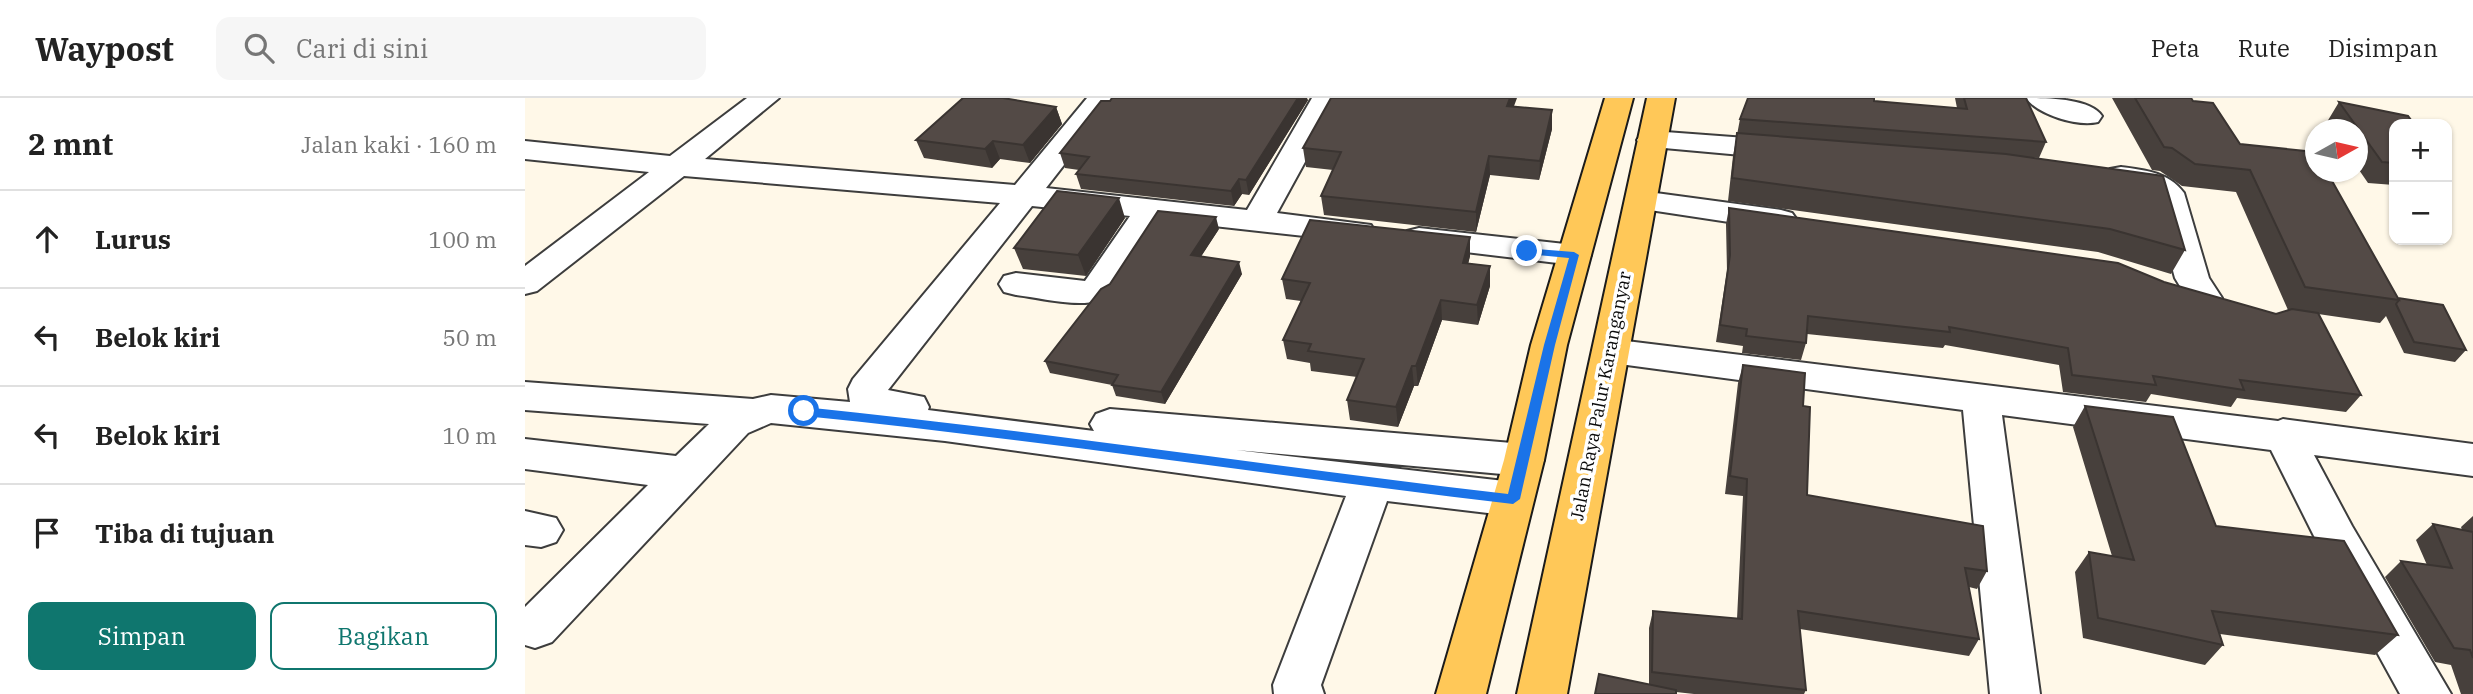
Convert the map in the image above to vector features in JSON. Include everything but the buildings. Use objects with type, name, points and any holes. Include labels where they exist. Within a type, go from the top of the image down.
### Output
[{"type":"main road","points":[[1461,694],[1524,460],[1549,345],[1550,253],[1594,193],[1619,98]]},
{"type":"main road","name":"Jalan Raya Palur Karanganyar","points":[[1542,694],[1661,98]]},
{"type":"main road","points":[[1609,135],[1652,140]]},
{"type":"main road","points":[[1594,193],[1641,200]]},
{"type":"main road","points":[[1550,253],[1628,260]]},
{"type":"main road","points":[[1549,345],[1610,352]]},
{"type":"street","points":[[525,283],[765,98]]},
{"type":"street","points":[[1102,98],[877,374],[867,389],[869,401],[1524,460]]},
{"type":"street","points":[[1257,221],[1327,98]]},
{"type":"street","points":[[2040,98],[2060,108],[2088,116]]},
{"type":"street","points":[[1652,140],[1816,152]]},
{"type":"street","points":[[525,150],[678,166],[1021,195],[1550,253]]},
{"type":"street","points":[[2098,174],[2148,180],[2168,193],[2192,278],[2216,302],[2167,288]]},
{"type":"street","points":[[1641,200],[1807,224]]},
{"type":"street","points":[[1016,284],[1092,293],[1100,286],[1150,210]]},
{"type":"street","points":[[1610,352],[2283,434],[2473,460]]},
{"type":"street","points":[[525,396],[753,413]]},
{"type":"street","points":[[1981,399],[2015,694]]},
{"type":"street","points":[[535,628],[734,423],[753,413],[771,409],[945,426],[1306,475],[1513,499]]},
{"type":"street","points":[[2283,434],[2337,539],[2426,694]]},
{"type":"street","points":[[525,454],[683,473]]},
{"type":"street","points":[[1299,694],[1297,685],[1373,481]]},
{"type":"route","points":[[804,411],[945,426],[1306,475],[1513,499],[1549,345],[1574,255],[1527,251]]}]
